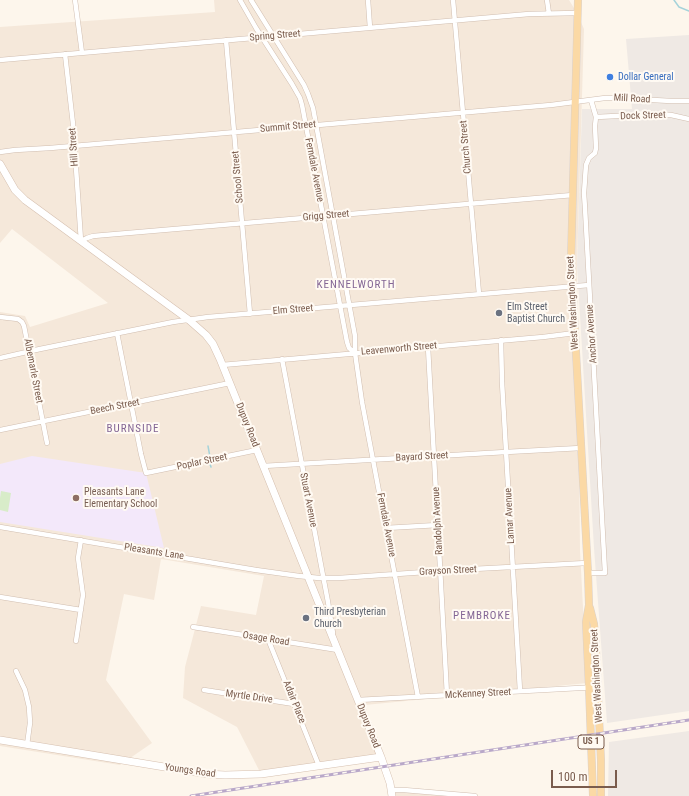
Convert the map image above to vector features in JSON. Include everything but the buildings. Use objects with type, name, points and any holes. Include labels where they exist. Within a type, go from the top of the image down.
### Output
[{"type":"main road","name":"West Washington Street","points":[[578,0],[571,260],[588,573],[589,605],[586,622],[593,796]]},
{"type":"main road","name":"West Washington Street","points":[[589,605],[594,624],[598,687],[601,796]]},
{"type":"street","points":[[75,0],[82,53]]},
{"type":"street","name":"Ferndale Avenue","points":[[240,0],[296,90],[302,105],[347,342],[349,348],[355,353]]},
{"type":"street","name":"Ferndale Avenue","points":[[251,0],[304,85],[311,101],[350,306],[355,336],[355,353],[362,402],[418,697]]},
{"type":"street","points":[[368,0],[370,28]]},
{"type":"street","name":"Church Street","points":[[453,0],[479,294]]},
{"type":"street","points":[[547,0],[549,14]]},
{"type":"street","name":"Spring Street","points":[[0,60],[529,14],[577,13]]},
{"type":"street","name":"School Street","points":[[226,40],[250,314]]},
{"type":"street","name":"Hill Street","points":[[65,54],[81,241]]},
{"type":"street","name":"Mill Road","points":[[575,102],[617,98],[689,101]]},
{"type":"street","name":"Anchor Avenue","points":[[588,573],[605,573],[584,193],[587,161],[595,153],[596,148],[596,117],[591,100]]},
{"type":"street","name":"Summit Street","points":[[0,152],[575,102]]},
{"type":"street","name":"Dock Street","points":[[596,117],[650,114],[671,115],[689,119]]},
{"type":"street","name":"Dupuy Road","points":[[0,164],[12,186],[20,196],[189,320],[206,335],[217,352],[381,757],[391,793]]},
{"type":"street","name":"Grigg Street","points":[[81,241],[93,236],[573,195]]},
{"type":"street","name":"Elm Street","points":[[0,358],[189,320],[589,285]]},
{"type":"street","name":"Albemarle Street","points":[[0,317],[18,320],[22,322],[24,326],[48,443]]},
{"type":"street","name":"Leavenworth Street","points":[[222,365],[575,333]]},
{"type":"street","points":[[117,334],[132,403]]},
{"type":"street","name":"Lamar Avenue","points":[[501,340],[520,691]]},
{"type":"street","name":"Randolph Avenue","points":[[428,347],[447,695]]},
{"type":"street","name":"Stuart Avenue","points":[[282,359],[334,641]]},
{"type":"street","name":"Beech Street","points":[[0,430],[230,383]]},
{"type":"street","name":"Poplar Street","points":[[132,403],[146,473],[257,450]]},
{"type":"street","name":"Bayard Street","points":[[263,466],[581,448]]},
{"type":"street","points":[[386,528],[438,525]]},
{"type":"street","name":"Pleasants Lane","points":[[0,527],[256,570],[309,577]]},
{"type":"street","points":[[76,641],[83,595],[78,558],[80,540]]},
{"type":"street","name":"Grayson Street","points":[[309,577],[323,578],[587,564]]},
{"type":"street","points":[[0,597],[80,610]]},
{"type":"street","name":"Osage Road","points":[[193,627],[338,650]]},
{"type":"street","name":"Adair Place","points":[[268,639],[319,766]]},
{"type":"street","points":[[16,671],[25,690],[29,707],[30,723],[27,744]]},
{"type":"street","name":"McKenney Street","points":[[358,700],[598,687]]},
{"type":"street","name":"Myrtle Drive","points":[[204,690],[294,704]]},
{"type":"street","name":"Youngs Road","points":[[0,740],[213,774],[261,774],[381,757]]},
{"type":"street","points":[[391,793],[404,790],[437,794],[475,796]]},
{"type":"shaded area","points":[[214,0],[569,0],[577,13],[584,29],[577,265],[580,551],[587,683],[365,705],[381,757],[261,774],[237,727],[183,698],[185,667],[201,606],[256,615],[264,576],[161,559],[154,600],[124,594],[106,680],[152,743],[120,765],[0,746],[0,312],[25,316],[30,327],[108,303],[12,229],[0,243],[0,27],[215,12]]},
{"type":"shaded area","points":[[689,35],[689,711],[607,723],[594,548],[577,265],[582,109],[632,109],[626,39]]},
{"type":"shaded area","name":"Pleasants Lane Elementary School","points":[[32,456],[146,473],[164,548],[0,522],[0,464]]},
{"type":"shaded area","points":[[689,731],[689,796],[608,796],[609,742]]},
{"type":"shaded area","points":[[391,790],[440,796],[392,796]]},
{"type":"green space","points":[[1,491],[11,493],[8,512],[0,510]]},
{"type":"waterway","points":[[674,0],[679,7],[689,11]]},
{"type":"waterway","points":[[208,446],[210,457]]},
{"type":"railway","points":[[191,796],[689,720]]},
{"type":"place","name":"Dollar General","points":[[610,77]]},
{"type":"place","name":"Elm Street Baptist Church","points":[[499,313]]},
{"type":"place","name":"Pleasants Lane Elementary School","points":[[76,498]]},
{"type":"place","name":"Third Presbyterian Church","points":[[306,618]]},
{"type":"district","name":"KENNELWORTH","points":[[356,285]]},
{"type":"district","name":"BURNSIDE","points":[[133,429]]},
{"type":"district","name":"PEMBROKE","points":[[482,616]]}]
